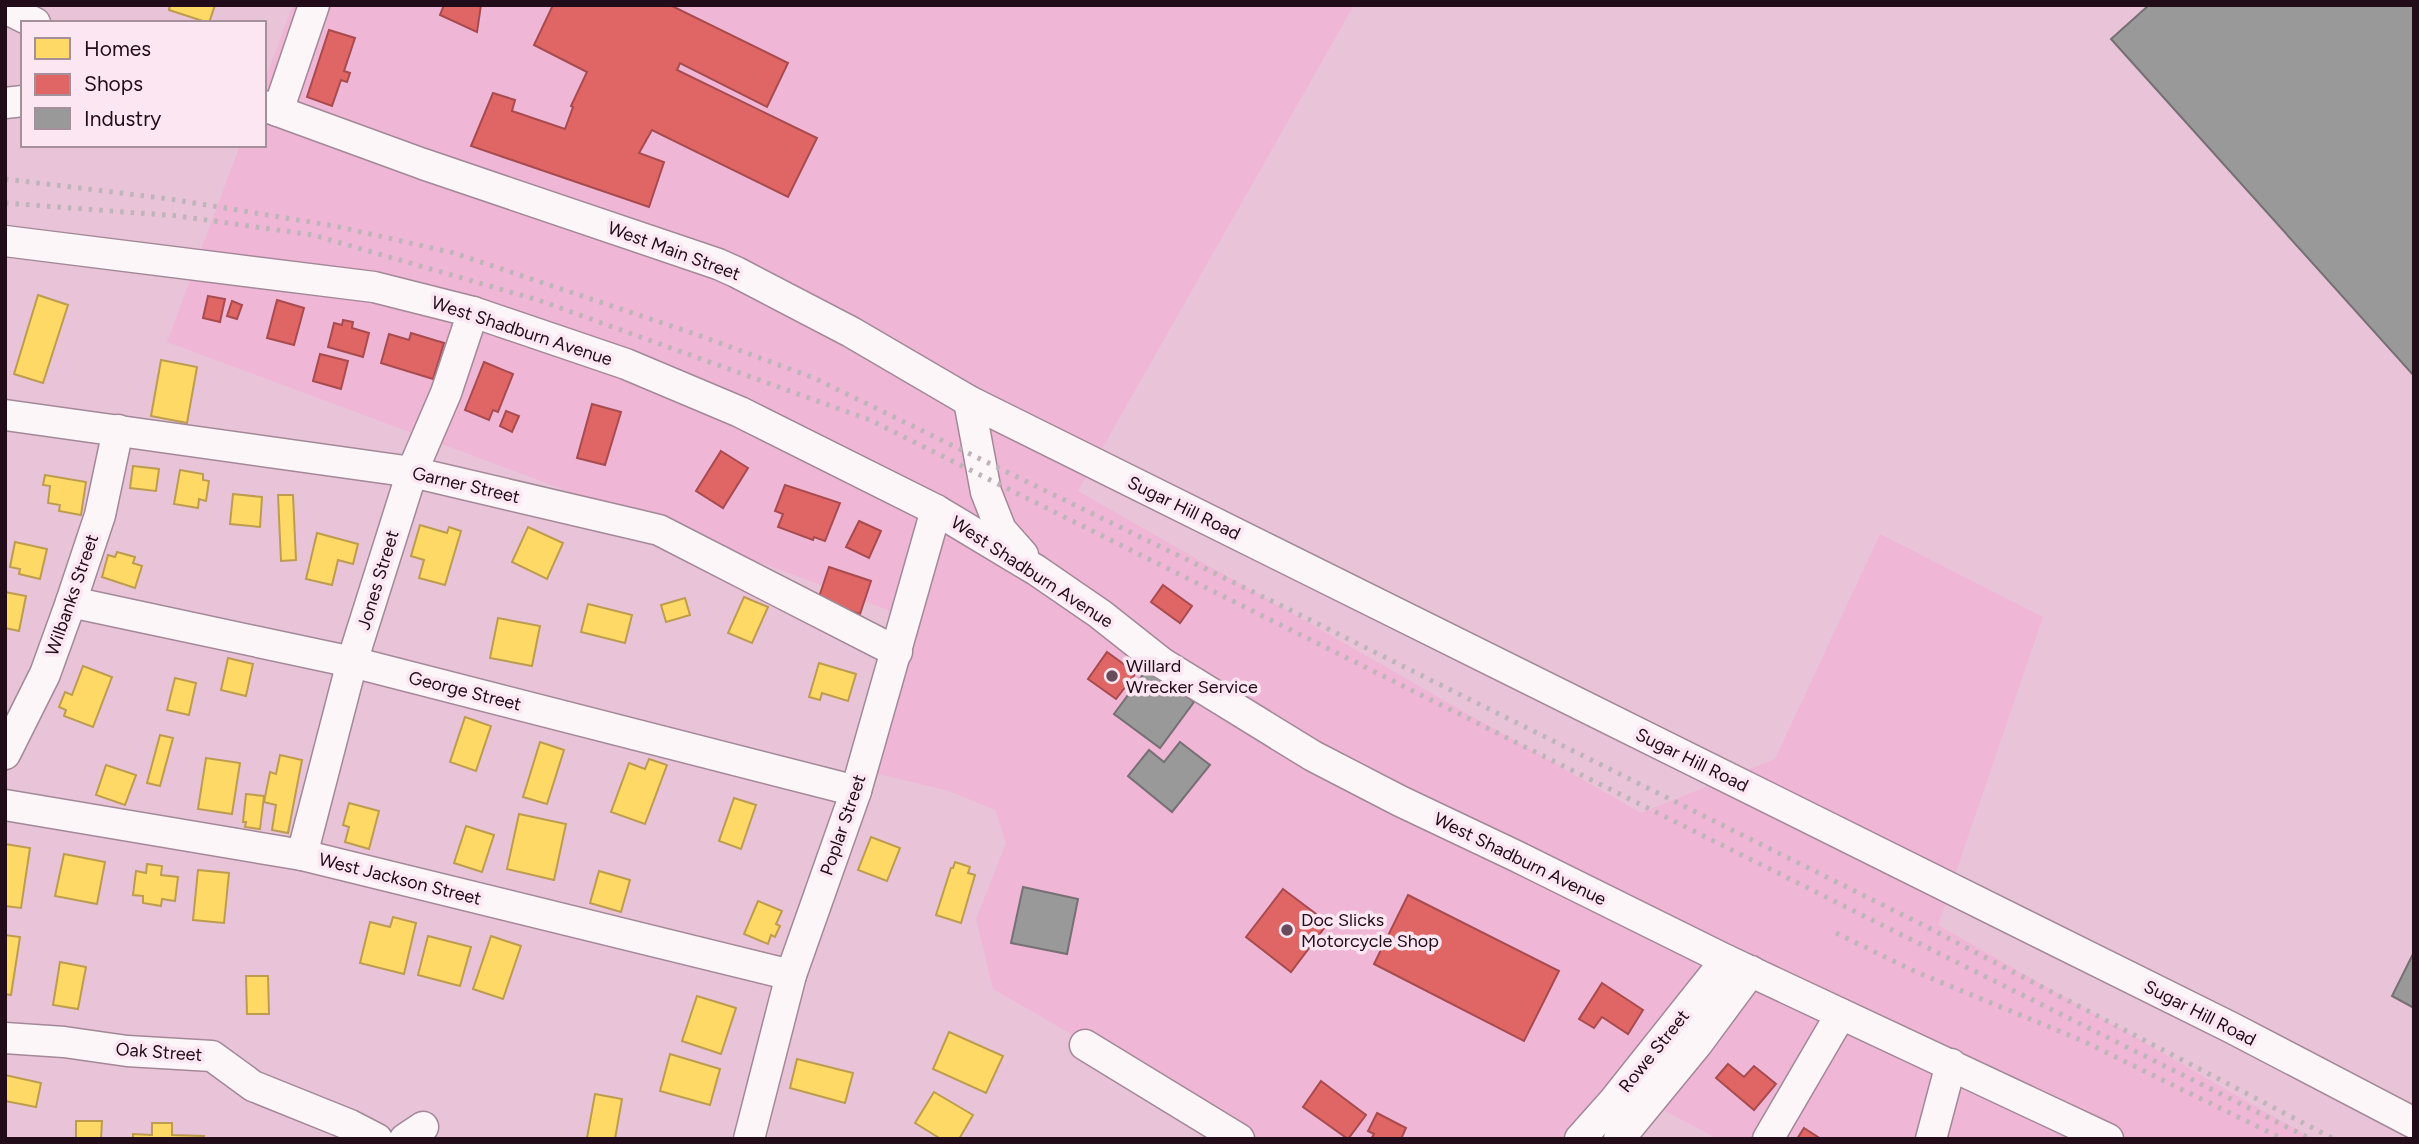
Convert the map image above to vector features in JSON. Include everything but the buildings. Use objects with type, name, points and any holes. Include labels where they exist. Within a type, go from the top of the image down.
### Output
[{"type":"street","points":[[271,109],[314,5]]},
{"type":"street","points":[[5,8],[31,21]]},
{"type":"street","name":"West Main Street","points":[[271,109],[718,264],[851,332],[969,401]]},
{"type":"street","name":"West Shadburn Avenue","points":[[5,242],[374,287],[472,312],[626,364],[740,412],[936,510],[1036,570],[1100,614],[1162,663],[1313,756],[1738,966],[2108,1139]]},
{"type":"street","name":"Jones Street","points":[[302,855],[352,662],[412,472],[446,393],[472,312]]},
{"type":"street","points":[[969,401],[978,458],[1001,530],[1036,570]]},
{"type":"street","name":"Sugar Hill Road","points":[[969,401],[2414,1122]]},
{"type":"street","name":"Garner Street","points":[[5,415],[412,472],[659,530],[897,652]]},
{"type":"street","name":"Wilbanks Street","points":[[5,754],[45,674],[71,602],[100,515],[118,430]]},
{"type":"street","name":"Poplar Street","points":[[749,1139],[791,975],[856,791],[936,510]]},
{"type":"street","name":"George Street","points":[[71,602],[352,662],[856,791]]},
{"type":"street","name":"West Jackson Street","points":[[5,805],[302,855],[791,975]]},
{"type":"street","points":[[1619,1139],[1697,1044],[1738,966]]},
{"type":"street","name":"Rowe Street","points":[[1580,1139],[1738,966]]},
{"type":"street","points":[[1768,1139],[1841,1014]]},
{"type":"street","name":"Oak Street","points":[[5,1038],[64,1042],[127,1051],[212,1056],[253,1086],[377,1139]]},
{"type":"street","points":[[1085,1045],[1238,1139]]},
{"type":"street","points":[[1931,1139],[1951,1064]]},
{"type":"shaded area","points":[[293,5],[1354,5],[1078,491],[1641,813],[1775,759],[1880,534],[2043,617],[1938,925],[2313,1139],[1718,1139],[1629,1092],[1578,1139],[1253,1139],[993,989],[976,919],[1006,843],[995,810],[949,791],[870,772],[904,616],[167,342],[239,147],[266,147],[266,77]]},
{"type":"railway","points":[[5,179],[170,199],[335,226],[454,253],[698,335],[814,378],[1280,605],[1923,925],[2334,1139]]},
{"type":"railway","points":[[5,203],[178,216],[313,235],[538,300],[870,420],[2311,1139]]},
{"type":"railway","points":[[1836,933],[1916,972],[2081,1040],[2283,1139]]},
{"type":"place","name":"Willard Wrecker Service","points":[[1112,676]]},
{"type":"place","name":"Doc Slicks Motorcycle Shop","points":[[1287,930]]}]
